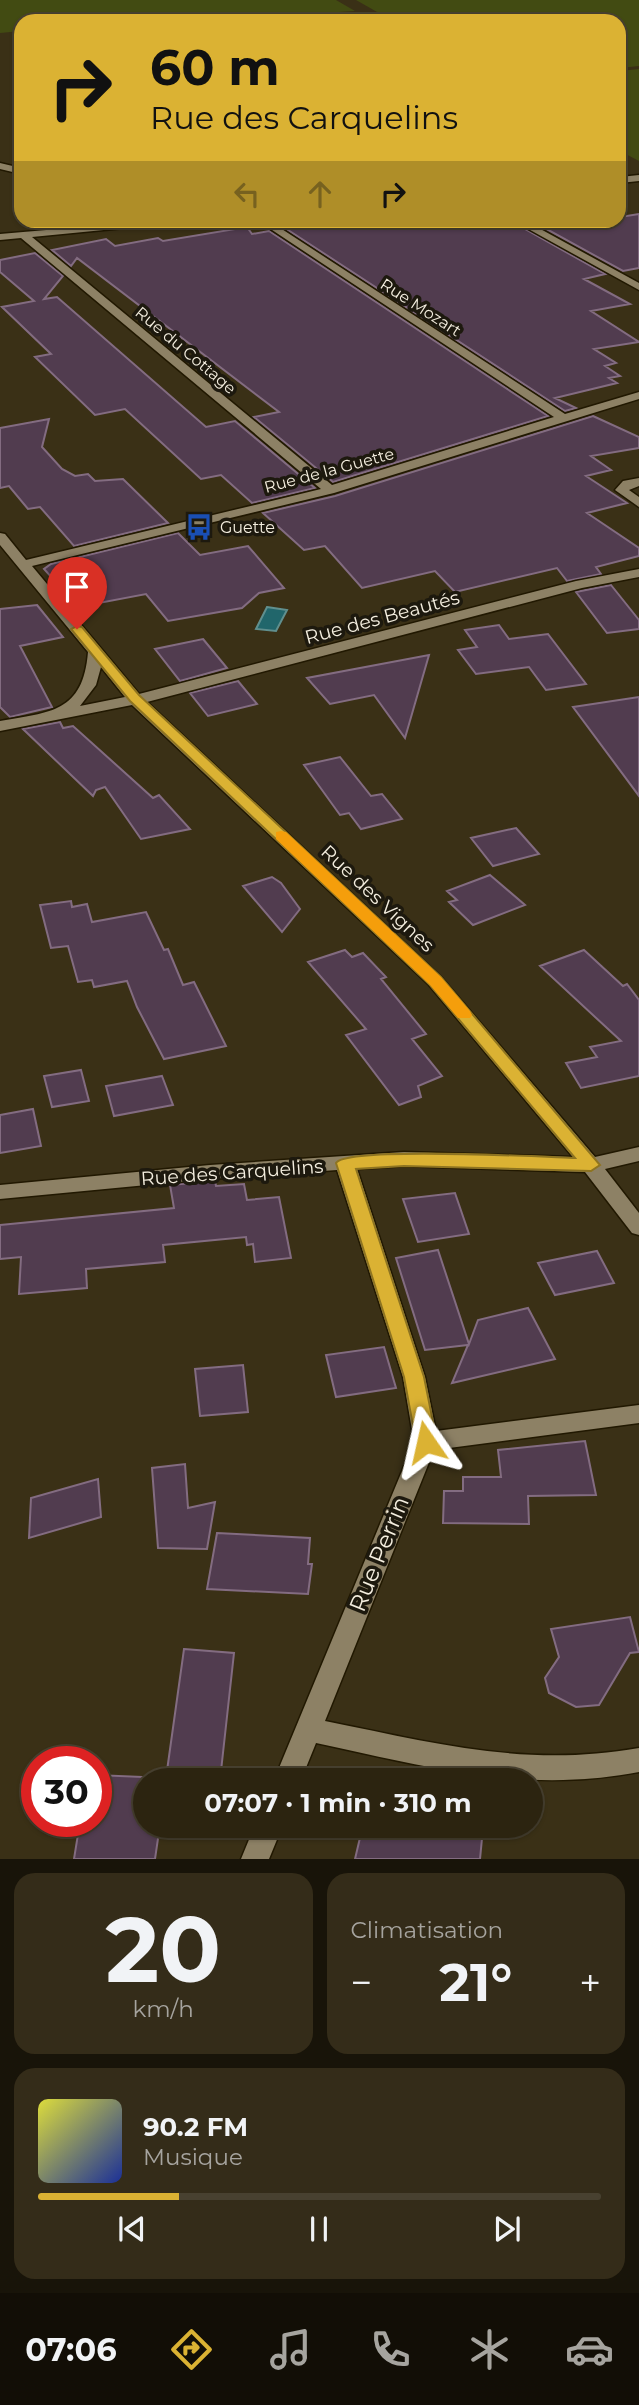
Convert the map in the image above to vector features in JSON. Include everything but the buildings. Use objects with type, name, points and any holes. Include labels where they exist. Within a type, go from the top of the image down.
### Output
[{"type":"street","points":[[1,235],[107,228]]},
{"type":"street","name":"Rue Mozart","points":[[273,228],[565,419]]},
{"type":"street","points":[[531,228],[639,287]]},
{"type":"street","name":"Rue du Cottage","points":[[23,235],[330,490]]},
{"type":"street","name":"Rue de la Guette","points":[[25,564],[330,490],[639,395]]},
{"type":"street","points":[[639,482],[627,484],[621,490],[639,503]]},
{"type":"street","name":"Rue des Vignes","points":[[0,537],[134,698],[435,981],[591,1165],[639,1228]]},
{"type":"street","name":"Rue des Beautés","points":[[0,726],[159,695],[581,584],[639,573]]},
{"type":"street","points":[[59,714],[80,700],[94,677],[95,651]]},
{"type":"street","name":"Rue des Carquelins","points":[[0,1192],[404,1159],[591,1165],[639,1154]]},
{"type":"street","points":[[345,1163],[414,1377],[426,1442],[639,1414]]},
{"type":"street","name":"Rue Perrin","points":[[292,1768],[426,1442]]},
{"type":"street","points":[[307,1729],[523,1771],[608,1768],[639,1760]]},
{"type":"street","points":[[255,1859],[264,1838]]},
{"type":"green space","points":[[0,0],[336,0],[355,11],[307,14],[14,14],[14,32],[0,33]]},
{"type":"green space","points":[[356,0],[639,0],[639,66],[626,67],[626,14],[381,14]]},
{"type":"green space","points":[[639,69],[639,161],[626,154],[626,70]]},
{"type":"water","points":[[267,607],[287,610],[276,631],[256,629]]},
{"type":"slow traffic","points":[[281,835],[435,981],[464,1015]]},
{"type":"place","name":"Guette","points":[[199,527]]},
{"type":"route","points":[[77,629],[134,698],[435,981],[591,1165],[404,1159],[345,1163],[414,1377],[426,1442]]}]
